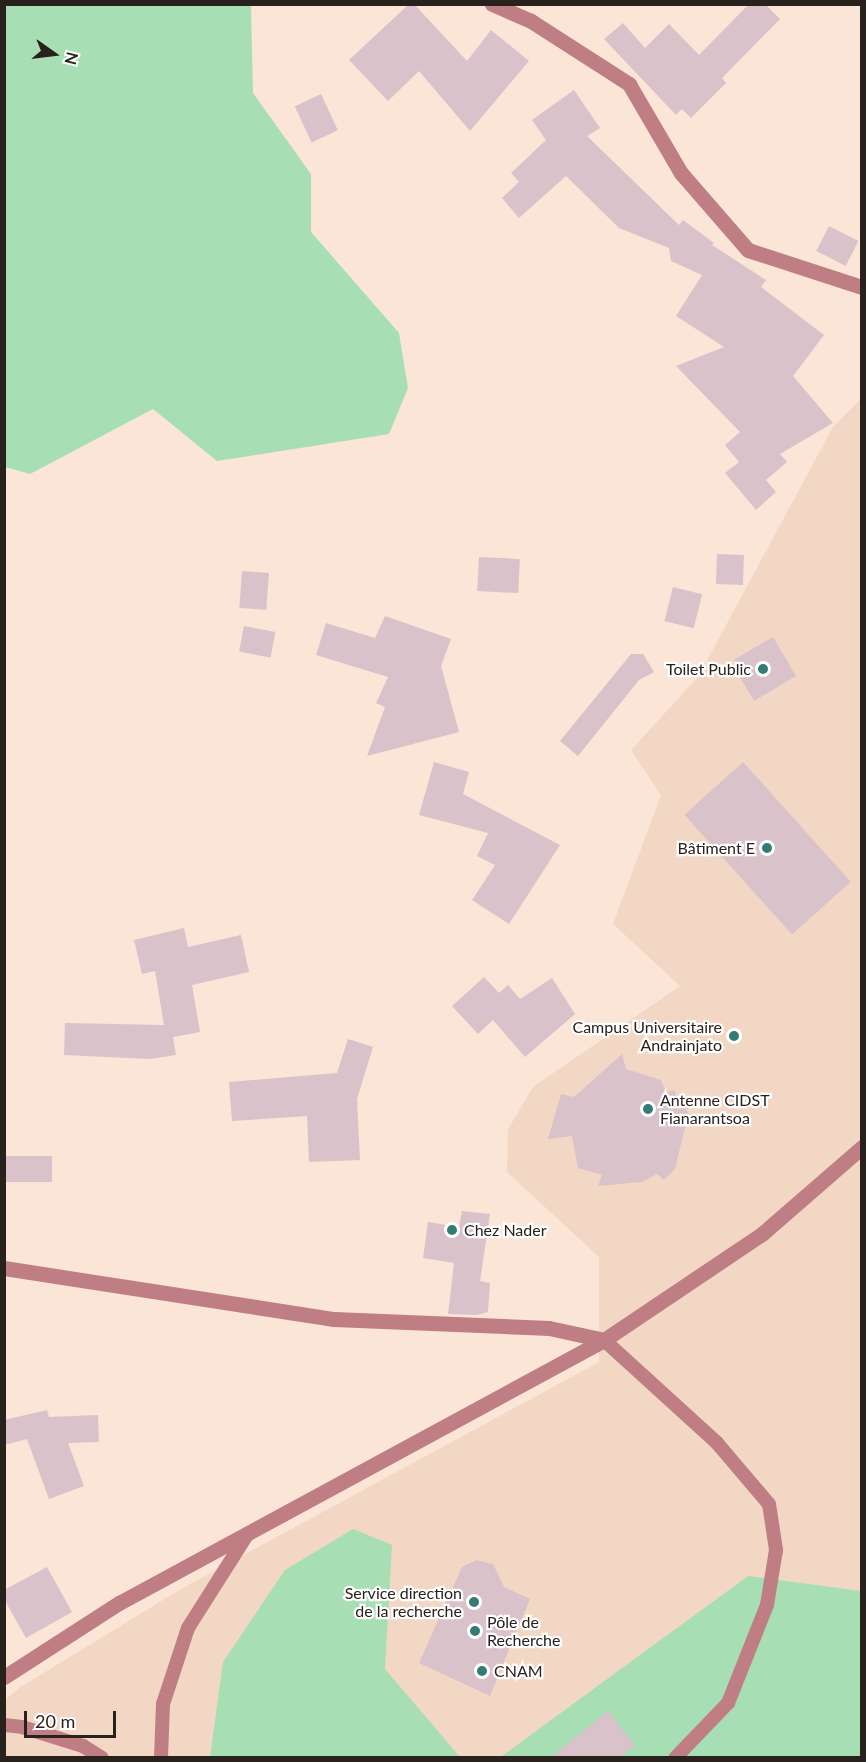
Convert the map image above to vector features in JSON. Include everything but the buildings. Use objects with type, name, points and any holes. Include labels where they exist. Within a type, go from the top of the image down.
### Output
[{"type":"street","points":[[492,4],[531,21],[629,84],[681,173],[748,250],[861,287]]},
{"type":"street","points":[[4,1677],[119,1603],[604,1340],[763,1233],[861,1147]]},
{"type":"street","points":[[4,1269],[334,1319],[549,1328],[604,1340]]},
{"type":"lane","points":[[604,1340],[717,1443],[769,1504],[776,1550],[767,1605],[728,1702],[675,1758]]},
{"type":"lane","points":[[161,1758],[163,1704],[188,1628],[247,1535]]},
{"type":"lane","points":[[4,1725],[22,1727],[83,1746],[102,1758]]},
{"type":"shaded area","name":"Campus Universitaire Andrainjato","points":[[861,399],[861,1757],[5,1757],[4,1701],[19,1688],[181,1589],[599,1362],[599,1257],[507,1172],[508,1129],[533,1087],[680,986],[613,924],[661,795],[631,750],[698,677],[833,427]]},
{"type":"green space","points":[[4,5],[251,5],[253,93],[311,174],[311,232],[399,333],[408,388],[389,434],[217,461],[153,409],[30,474],[5,467]]},
{"type":"green space","points":[[353,1529],[392,1545],[385,1669],[460,1757],[210,1757],[223,1662],[285,1570]]},
{"type":"green space","points":[[748,1576],[861,1591],[861,1757],[499,1758]]},
{"type":"place","name":"Toilet Public","points":[[763,669]]},
{"type":"place","name":"Bâtiment E","points":[[767,848]]},
{"type":"place","name":"Campus Universitaire Andrainjato","points":[[734,1036]]},
{"type":"place","name":"Antenne CIDST Fianarantsoa","points":[[648,1109]]},
{"type":"place","name":"Chez Nader","points":[[452,1230]]},
{"type":"place","name":"Service direction de la recherche","points":[[474,1602]]},
{"type":"place","name":"Pôle de Recherche","points":[[475,1631]]},
{"type":"place","name":"CNAM","points":[[482,1671]]}]
